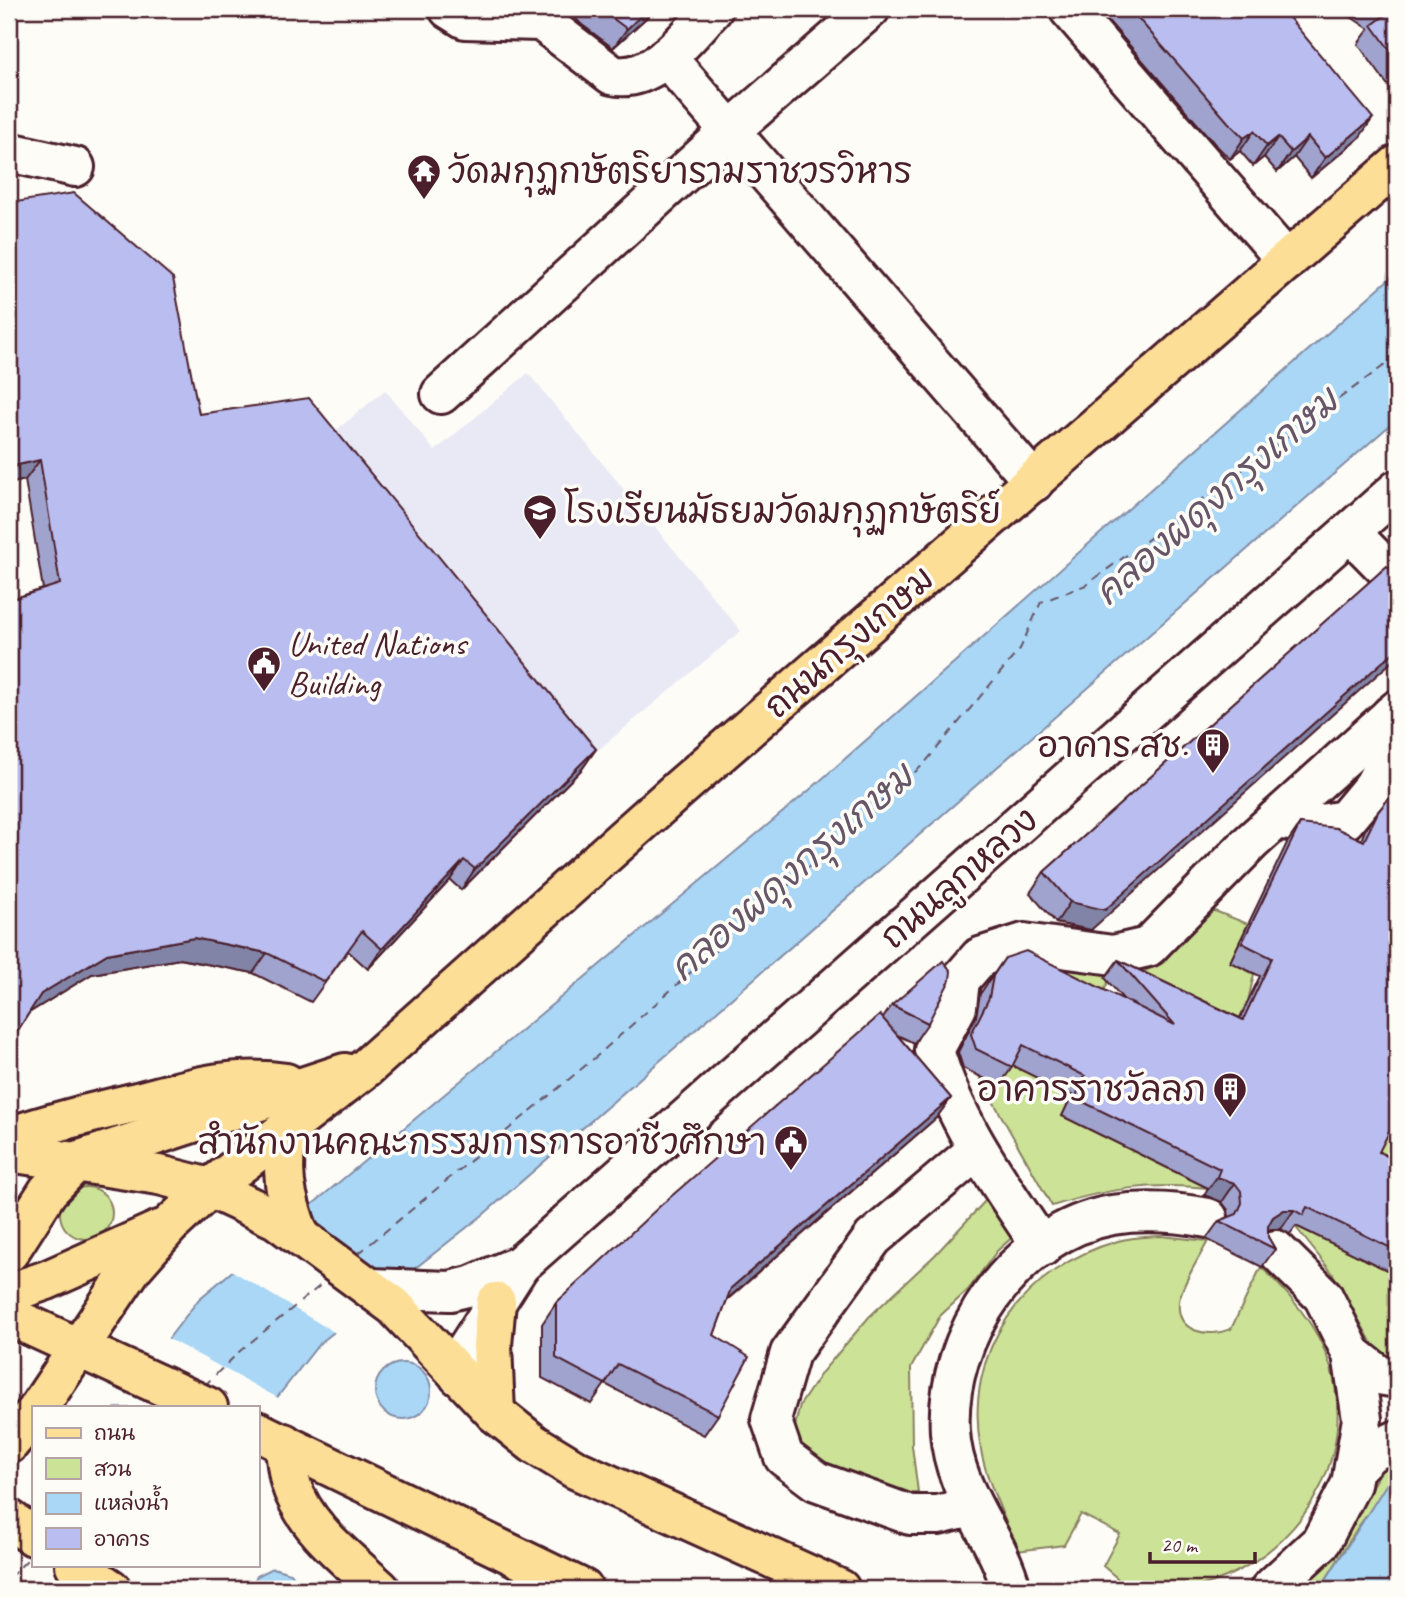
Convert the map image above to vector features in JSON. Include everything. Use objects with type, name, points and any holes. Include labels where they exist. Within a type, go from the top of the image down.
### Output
[{"type":"main road","name":"ถนนกรุงเกษม","points":[[40,1406],[133,1267],[170,1225],[211,1188],[367,1067],[690,779],[1397,165]]},
{"type":"main road","name":"ถนนกรุงเกษม","points":[[9,1252],[48,1191],[78,1161],[367,1067]]},
{"type":"main road","points":[[9,1137],[65,1119],[230,1080],[264,1079],[305,1086]]},
{"type":"main road","points":[[287,1213],[282,1161],[289,1129]]},
{"type":"main road","points":[[9,1152],[78,1161],[211,1188],[287,1213],[383,1296],[495,1413],[534,1444],[575,1469],[840,1589]]},
{"type":"main road","points":[[9,1293],[60,1275],[170,1225]]},
{"type":"main road","points":[[495,1413],[492,1345],[496,1302]]},
{"type":"main road","points":[[9,1316],[206,1406]]},
{"type":"main road","points":[[9,1444],[32,1416]]},
{"type":"main road","points":[[269,1436],[304,1511],[331,1545],[380,1589]]},
{"type":"main road","points":[[269,1436],[583,1589]]},
{"type":"main road","points":[[9,1519],[32,1535]]},
{"type":"main road","points":[[76,1566],[110,1589]]},
{"type":"street","points":[[449,9],[465,19],[541,21],[612,75],[634,76],[666,57],[713,9]]},
{"type":"street","points":[[441,394],[731,130],[870,9]]},
{"type":"street","points":[[1069,9],[1287,261]]},
{"type":"street","points":[[666,57],[1034,482]]},
{"type":"street","points":[[9,152],[75,167]]},
{"type":"street","name":"ถนนลูกหลวง","points":[[458,1376],[467,1348],[520,1265],[1397,490]]},
{"type":"street","points":[[1350,532],[1397,580]]},
{"type":"street","points":[[1041,1247],[977,1150],[943,1083],[934,1050],[957,1007],[960,980],[980,957],[1024,943],[1113,955],[1148,947],[1276,820],[1394,713]]},
{"type":"street","points":[[972,1507],[938,1515],[910,1515],[816,1481],[784,1457],[771,1419],[790,1353],[873,1238],[977,1150]]},
{"type":"street","points":[[1012,1589],[1004,1561],[963,1489],[950,1432],[954,1373],[975,1319],[1010,1272],[1056,1236],[1110,1216],[1168,1211],[1208,1218]]},
{"type":"street","points":[[1270,1589],[1321,1542],[1351,1484],[1362,1419],[1352,1354],[1323,1296],[1276,1250]]},
{"type":"street","name":"ถนนลูกหลวง","points":[[383,1296],[471,1286],[520,1265]]},
{"type":"street","points":[[1352,1354],[1379,1375],[1397,1378]]},
{"type":"street","points":[[1354,1469],[1370,1453],[1397,1440]]},
{"type":"shaded area","name":"โรงเรียนมัธยมวัดมกุฏกษัตริย์","points":[[528,373],[741,631],[591,756],[328,437],[385,390],[435,451]]},
{"type":"green space","points":[[1197,904],[1248,924],[1230,962],[1254,974],[1248,1001],[1220,1059],[1204,1026],[1109,980],[1084,1034],[1027,955],[1134,976],[1163,963],[1182,939]]},
{"type":"green space","points":[[1010,1064],[1072,1095],[1062,1116],[1208,1188],[1129,1188],[1052,1206],[979,1076],[999,1086]]},
{"type":"green space","points":[[1397,1108],[1397,1186],[1344,1122]]},
{"type":"green space","points":[[86,1187],[105,1194],[112,1213],[105,1232],[86,1239],[67,1232],[60,1213],[67,1194]]},
{"type":"green space","points":[[999,1198],[1017,1233],[997,1251],[968,1290],[940,1316],[911,1368],[912,1446],[918,1492],[892,1500],[814,1471],[793,1435],[800,1405],[822,1372],[869,1317],[935,1255],[986,1200]]},
{"type":"green space","points":[[1294,1225],[1397,1275],[1397,1360],[1378,1354],[1333,1274]]},
{"type":"green space","points":[[1161,1236],[1208,1241],[1180,1296],[1179,1312],[1188,1327],[1204,1333],[1231,1329],[1261,1267],[1274,1280],[1298,1306],[1325,1351],[1335,1386],[1337,1421],[1332,1454],[1321,1486],[1304,1514],[1282,1540],[1255,1561],[1225,1577],[1193,1588],[1168,1591],[1124,1589],[1117,1578],[1103,1566],[1120,1534],[1081,1514],[1064,1545],[1017,1551],[988,1476],[981,1450],[978,1414],[981,1379],[991,1347],[1007,1318],[1028,1292],[1054,1271],[1084,1253],[1118,1241]]},
{"type":"green space","points":[[1397,1459],[1397,1474],[1358,1527],[1320,1589],[1305,1589],[1386,1464]]},
{"type":"water","name":"คลองผดุงกรุงเกษม","points":[[1397,272],[1397,419],[484,1214],[319,1344],[259,1420],[259,1406],[117,1406],[199,1299],[813,787]]},
{"type":"water","points":[[403,1363],[414,1365],[423,1371],[429,1380],[429,1402],[423,1411],[414,1417],[403,1419],[392,1417],[383,1411],[377,1402],[375,1391],[377,1380],[383,1371],[392,1365]]},
{"type":"water","points":[[1397,1474],[1397,1589],[1320,1589],[1386,1485]]},
{"type":"water","points":[[273,1568],[291,1573],[303,1589],[249,1589],[257,1576]]},
{"type":"pier","points":[[300,1210],[400,1283],[337,1334],[229,1269]]},
{"type":"pier","points":[[165,1337],[280,1399],[259,1425],[259,1406],[113,1406]]},
{"type":"pier","points":[[9,1519],[32,1524],[32,1566],[99,1566],[111,1589],[9,1589]]},
{"type":"building","points":[[600,9],[648,9],[627,29]]},
{"type":"building","points":[[1130,9],[1282,9],[1373,118],[1325,158],[1308,137],[1291,152],[1278,137],[1267,146],[1254,131],[1244,138]]},
{"type":"building","points":[[1381,9],[1397,9],[1397,60],[1372,25],[1388,13]]},
{"type":"building","name":"United Nations Building","points":[[74,193],[173,278],[199,414],[309,398],[596,749],[475,869],[464,860],[382,949],[362,931],[325,982],[267,953],[194,938],[107,954],[41,994],[13,1038],[9,1036],[9,600],[60,584],[40,460],[9,467],[9,203]]},
{"type":"building","name":"อาคาร สช.","points":[[1387,566],[1397,574],[1397,649],[1105,910],[1070,902],[1044,872]]},
{"type":"building","points":[[1397,788],[1397,1116],[1379,1152],[1397,1161],[1397,1251],[1307,1207],[1303,1215],[1294,1210],[1284,1210],[1273,1217],[1268,1226],[1268,1237],[1275,1249],[1219,1221],[1237,1214],[1242,1203],[1241,1191],[1235,1183],[1217,1177],[1220,1169],[1075,1098],[1085,1076],[1023,1045],[1012,1067],[976,1049],[971,1034],[989,998],[993,976],[1005,958],[1026,951],[1175,1025],[1118,960],[1243,1020],[1272,958],[1242,943],[1300,824],[1336,828],[1364,841],[1378,812]]},
{"type":"building","points":[[943,961],[951,971],[950,980],[928,1023],[892,1005]]},
{"type":"building","name":"สำนักงานคณะกรรมการการอาชีวศึกษา","points":[[880,1015],[951,1098],[731,1288],[714,1335],[749,1357],[718,1415],[618,1364],[605,1384],[556,1358],[556,1303],[660,1206]]},
{"type":"ferry route","points":[[358,1254],[597,1056],[923,765],[1020,649],[1041,602],[1086,585],[1397,356]]},
{"type":"ferry route","points":[[204,1386],[240,1351],[327,1280]]},
{"type":"ferry route","points":[[9,1578],[32,1555]]},
{"type":"place","name":"วัดมกุฏกษัตริยารามราชวรวิหาร","points":[[424,201]]},
{"type":"place","name":"โรงเรียนมัธยมวัดมกุฏกษัตริย์","points":[[540,541]]},
{"type":"place","name":"United Nations Building","points":[[264,693]]},
{"type":"place","name":"อาคาร สช.","points":[[1213,775]]},
{"type":"place","name":"อาคารราชวัลลภ","points":[[1230,1119]]},
{"type":"place","name":"สำนักงานคณะกรรมการการอาชีวศึกษา","points":[[791,1172]]}]
